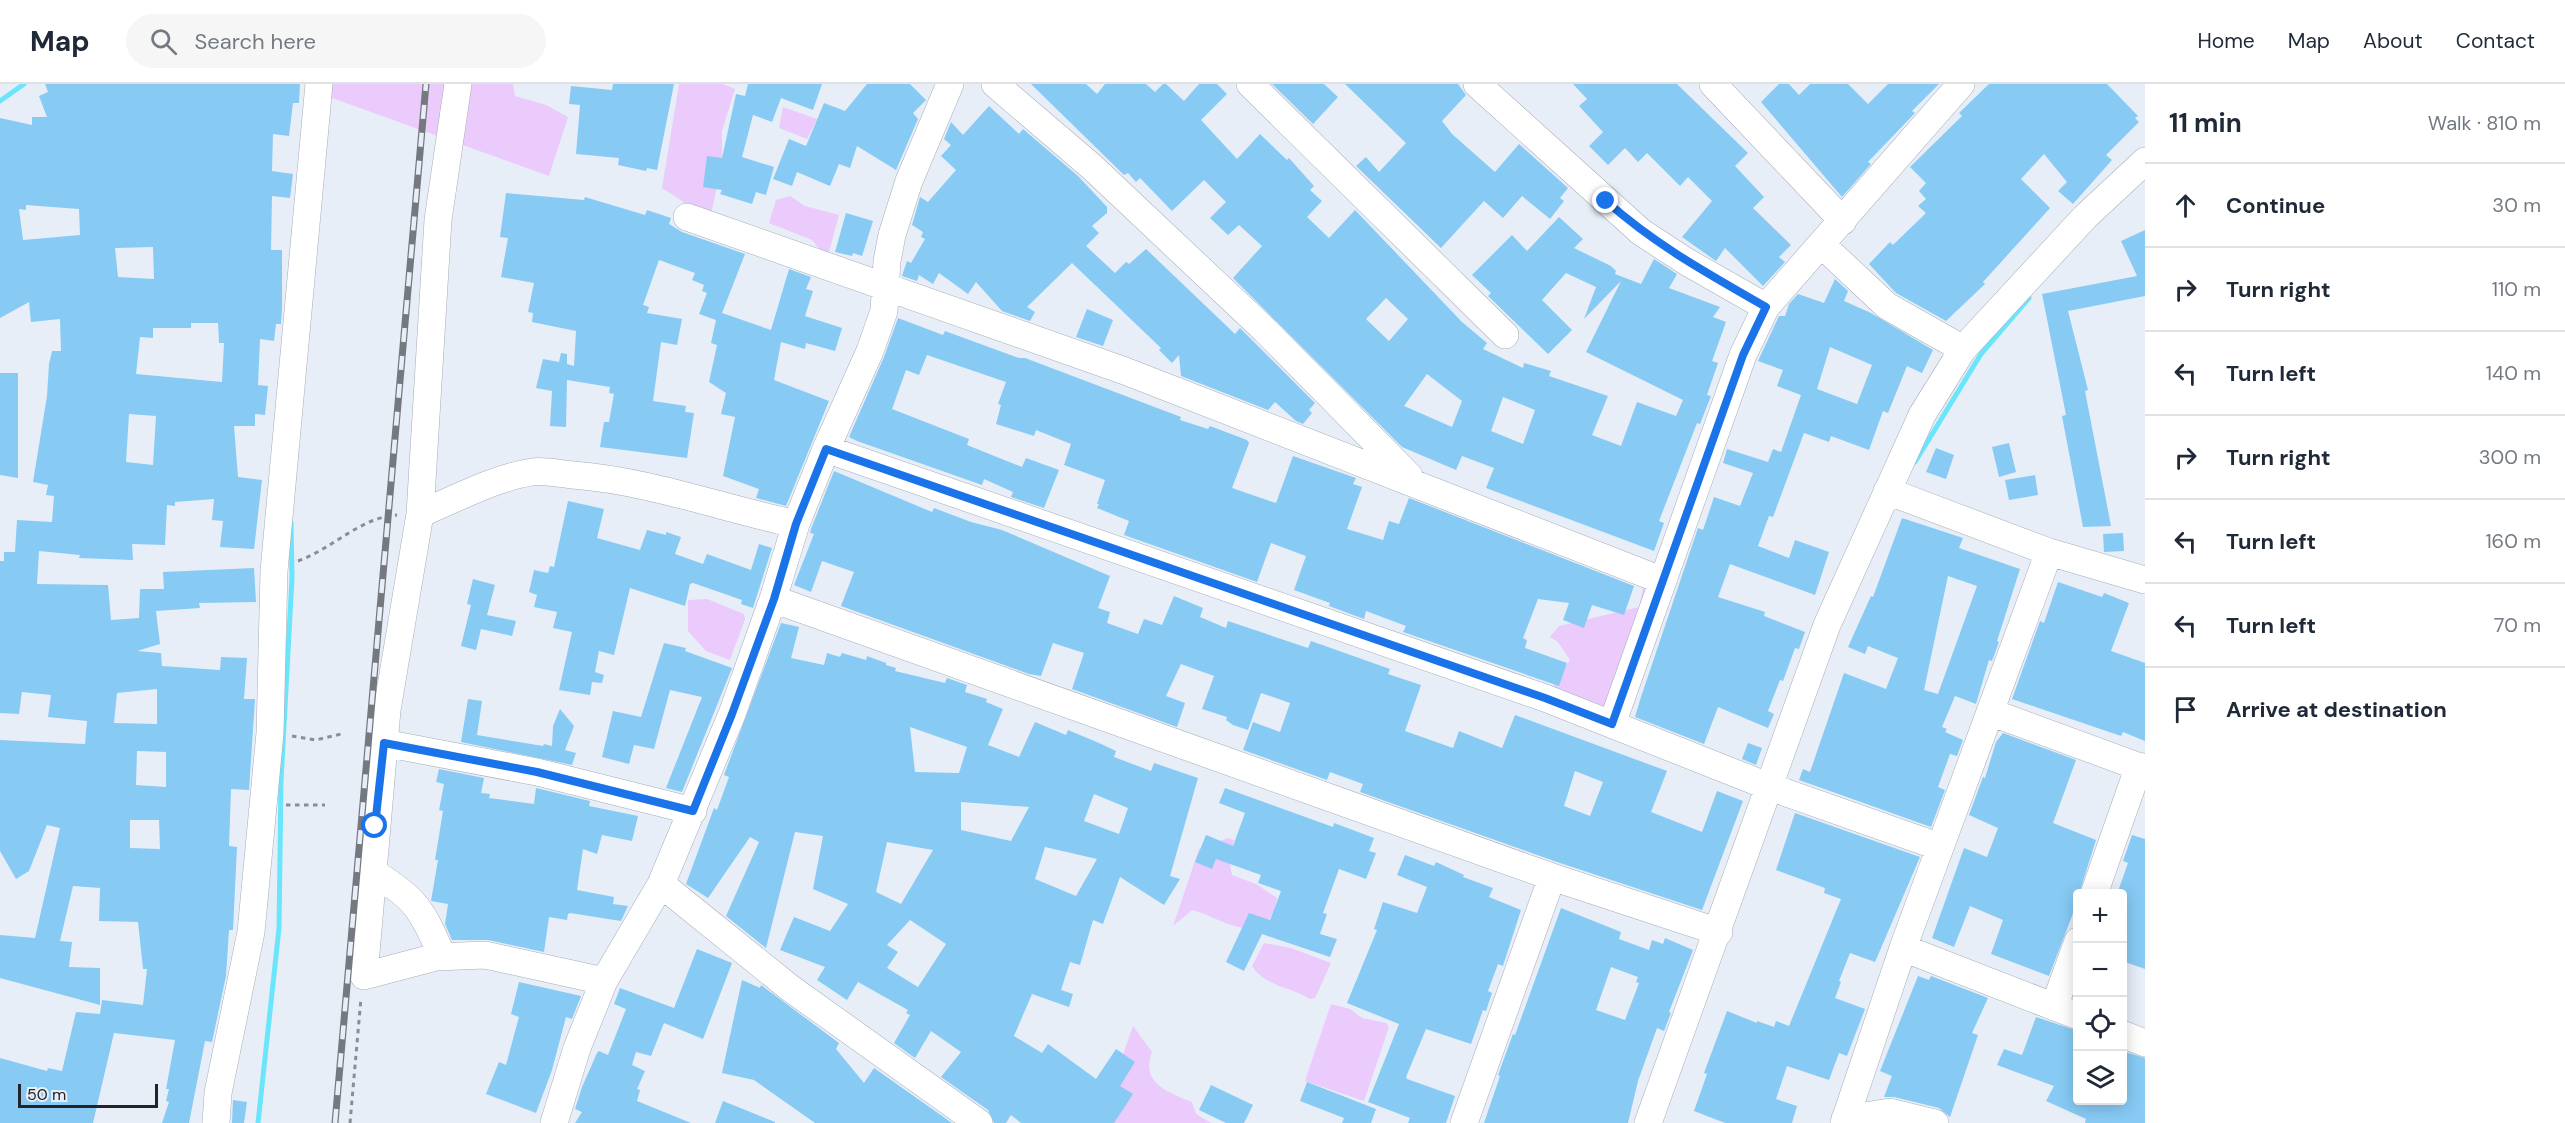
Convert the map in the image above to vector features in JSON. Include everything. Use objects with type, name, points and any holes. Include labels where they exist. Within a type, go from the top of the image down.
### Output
[{"type":"street","points":[[216,1123],[218,1093],[251,932],[270,733],[274,570],[319,84]]},
{"type":"street","points":[[554,1123],[577,1048],[604,981],[661,884],[732,714],[774,599],[796,524],[826,449],[870,351],[884,311],[884,285],[892,235],[940,104],[950,84]]},
{"type":"street","points":[[995,84],[1092,167],[1266,331],[1416,483]]},
{"type":"street","points":[[1250,84],[1505,335]]},
{"type":"street","points":[[1477,84],[1641,232],[1687,262],[1766,307]]},
{"type":"street","points":[[1713,84],[1843,221]]},
{"type":"street","points":[[1612,724],[1743,355],[1766,307],[1961,84]]},
{"type":"street","points":[[462,90],[438,219],[420,514],[387,710],[363,976],[442,956],[485,955],[604,981]]},
{"type":"street","points":[[1648,1123],[1719,932],[1827,625],[1922,415],[1963,349],[2085,217],[2145,161]]},
{"type":"street","points":[[687,218],[1125,371],[1662,580]]},
{"type":"street","points":[[1821,244],[1887,306],[1963,349]]},
{"type":"street","points":[[826,449],[1545,698],[1770,787],[1940,846]]},
{"type":"street","points":[[420,514],[508,478],[533,472],[605,477],[648,485],[704,498],[744,513],[796,524]]},
{"type":"street","points":[[1887,491],[2049,552],[2145,580]]},
{"type":"street","points":[[1903,1113],[1890,1112],[1845,1121],[1903,948],[2049,552]]},
{"type":"street","points":[[774,599],[1552,877],[1719,932]]},
{"type":"street","points":[[1990,712],[2142,768],[2096,889]]},
{"type":"street","points":[[384,743],[537,772],[693,811]]},
{"type":"street","points":[[372,872],[400,888],[421,912],[442,956]]},
{"type":"street","points":[[1464,1123],[1552,877]]},
{"type":"street","points":[[661,884],[790,988],[979,1123]]},
{"type":"street","points":[[1903,948],[2066,1012],[2078,943]]},
{"type":"street","points":[[2127,1036],[2145,1043]]},
{"type":"street","points":[[1860,1074],[1882,1110],[1903,1113],[1935,1123]]},
{"type":"path","points":[[274,570],[304,559],[363,526],[387,516],[420,514]]},
{"type":"path","points":[[270,733],[316,740],[340,734]]},
{"type":"path","points":[[263,802],[325,806]]},
{"type":"path","points":[[350,1123],[363,976]]},
{"type":"shaded area","points":[[308,84],[513,84],[515,96],[546,105],[568,117],[549,176],[307,89]]},
{"type":"shaded area","points":[[679,84],[723,84],[735,89],[722,131],[722,162],[711,215],[702,214],[662,188]]},
{"type":"shaded area","points":[[783,107],[817,119],[807,139],[779,128]]},
{"type":"shaded area","points":[[790,196],[805,206],[839,215],[827,259],[812,240],[769,223],[776,200]]},
{"type":"shaded area","points":[[1667,585],[1623,717],[1545,698],[1570,660],[1558,642],[1550,637],[1559,626],[1639,607],[1643,588]]},
{"type":"shaded area","points":[[707,599],[744,614],[745,619],[730,660],[706,651],[688,631],[688,600]]},
{"type":"shaded area","points":[[1228,838],[1234,840],[1229,860],[1232,875],[1256,884],[1277,898],[1271,915],[1263,924],[1253,928],[1241,928],[1192,910],[1173,926],[1199,849]]},
{"type":"shaded area","points":[[1264,943],[1291,948],[1331,963],[1315,998],[1310,999],[1271,982],[1257,973],[1252,966]]},
{"type":"shaded area","points":[[1331,1004],[1350,1009],[1362,1018],[1386,1023],[1389,1027],[1364,1101],[1305,1081]]},
{"type":"shaded area","points":[[1133,1026],[1152,1052],[1149,1063],[1153,1079],[1166,1090],[1192,1102],[1196,1114],[1211,1123],[1099,1123]]},
{"type":"building","points":[[45,84],[300,84],[299,103],[293,103],[289,136],[273,134],[272,171],[293,174],[290,198],[272,196],[271,250],[282,250],[282,309],[281,324],[276,324],[274,341],[260,339],[258,385],[268,386],[265,415],[255,414],[255,426],[234,426],[238,477],[262,480],[254,549],[220,547],[223,521],[212,520],[214,499],[175,502],[175,506],[167,505],[165,545],[132,544],[133,560],[79,558],[80,555],[39,551],[37,584],[108,585],[111,620],[139,618],[140,589],[164,589],[163,572],[254,568],[256,602],[199,603],[200,608],[156,611],[160,644],[137,651],[161,653],[162,666],[220,670],[221,657],[247,658],[244,699],[255,699],[249,790],[231,789],[229,846],[237,847],[233,930],[229,930],[226,976],[212,1042],[205,1041],[189,1123],[162,1123],[169,1102],[166,1101],[169,1089],[166,1089],[175,1040],[114,1033],[93,1123],[0,1123],[0,1058],[47,1071],[48,1068],[62,1071],[76,1012],[100,1014],[102,1000],[143,1005],[147,969],[143,969],[138,922],[99,921],[100,888],[73,886],[60,941],[72,942],[69,967],[100,968],[100,1005],[0,978],[0,935],[35,938],[60,828],[47,825],[29,871],[16,879],[0,851],[0,740],[85,744],[87,721],[48,717],[51,695],[22,692],[19,714],[0,713],[0,561],[4,561],[4,552],[15,552],[17,520],[52,522],[54,496],[46,495],[48,485],[33,482],[47,396],[49,364],[52,351],[61,351],[60,319],[31,322],[29,302],[0,318],[0,118],[32,125],[32,117],[47,117],[39,96],[48,92]],"holes":[[[26,205],[79,209],[80,235],[23,240],[19,209],[26,210]],[[153,247],[154,279],[118,277],[115,248]],[[191,323],[218,323],[219,343],[224,343],[222,382],[136,374],[140,337],[153,338],[153,328],[191,328]],[[129,414],[156,416],[153,465],[126,462]],[[157,689],[157,724],[114,723],[117,693]],[[137,751],[166,752],[166,787],[136,785]],[[130,820],[159,820],[160,849],[130,848]]]},
{"type":"building","points":[[613,84],[674,84],[657,170],[647,168],[646,171],[618,165],[619,158],[576,154],[580,105],[569,104],[571,86],[612,90]]},
{"type":"building","points":[[748,84],[822,84],[813,110],[781,98],[772,122],[753,115],[742,157],[774,167],[766,195],[756,192],[752,204],[720,194],[722,190],[703,187],[707,156],[722,158],[736,94],[745,96]]},
{"type":"building","points":[[867,84],[910,84],[926,100],[913,113],[918,119],[896,170],[857,146],[850,168],[839,164],[830,186],[797,172],[792,186],[773,179],[789,139],[806,146],[824,103],[845,111]]},
{"type":"building","points":[[1031,84],[1086,84],[1097,94],[1105,84],[1146,84],[1155,92],[1166,84],[1184,101],[1199,84],[1217,84],[1227,94],[1201,120],[1237,159],[1260,134],[1287,160],[1289,158],[1314,186],[1310,190],[1322,201],[1307,217],[1329,238],[1355,210],[1462,322],[1487,343],[1483,349],[1523,368],[1524,363],[1551,371],[1549,376],[1608,396],[1592,435],[1621,446],[1637,402],[1676,416],[1683,400],[1586,352],[1621,281],[1584,319],[1596,287],[1566,273],[1542,300],[1572,330],[1548,354],[1488,296],[1491,293],[1472,275],[1512,235],[1527,251],[1559,217],[1583,239],[1574,248],[1611,266],[1616,271],[1615,274],[1641,284],[1654,259],[1677,274],[1669,288],[1720,307],[1713,317],[1726,322],[1712,361],[1718,363],[1707,395],[1711,396],[1700,424],[1697,423],[1659,521],[1664,523],[1654,551],[1486,488],[1494,468],[1462,456],[1456,470],[1402,447],[1233,278],[1262,246],[1239,225],[1228,235],[1210,218],[1226,202],[1204,180],[1172,211],[1140,178],[1136,182],[1128,173],[1124,175]],"holes":[[[1386,298],[1408,319],[1389,341],[1366,319]],[[1427,374],[1462,401],[1452,427],[1404,406]],[[1503,397],[1535,410],[1523,444],[1491,431]]]},
{"type":"building","points":[[1272,84],[1324,84],[1338,97],[1313,124]]},
{"type":"building","points":[[1345,84],[1458,84],[1466,95],[1442,121],[1452,134],[1495,172],[1519,144],[1568,188],[1560,198],[1564,201],[1550,219],[1522,196],[1503,218],[1484,201],[1441,248],[1356,166],[1366,157],[1379,172],[1406,143]]},
{"type":"building","points":[[1573,84],[1677,84],[1748,153],[1735,166],[1764,197],[1753,208],[1791,245],[1779,257],[1785,262],[1763,286],[1725,248],[1716,261],[1682,237],[1712,201],[1688,177],[1680,186],[1647,153],[1638,162],[1625,148],[1608,165],[1589,146],[1603,132],[1579,106],[1587,99]]},
{"type":"building","points":[[1779,84],[1789,84],[1799,95],[1810,84],[1848,84],[1868,104],[1888,84],[1939,84],[1868,162],[1871,164],[1842,197],[1761,102]]},
{"type":"building","points":[[1989,84],[2107,84],[2138,116],[2135,118],[2139,122],[2106,155],[2112,160],[2073,204],[2058,191],[2067,182],[2044,154],[2021,179],[2050,208],[1983,282],[1985,284],[1946,321],[1896,293],[1869,264],[1890,242],[1893,245],[1926,213],[1918,206],[1926,199],[1919,191],[1926,183],[1910,167],[1962,116],[1959,113]]},
{"type":"building","points":[[989,106],[1019,134],[1023,129],[1078,176],[1107,207],[1107,213],[1092,226],[1099,233],[1086,246],[1115,273],[1126,262],[1129,264],[1146,249],[1235,334],[1240,328],[1315,403],[1309,410],[1312,413],[1303,424],[1296,421],[1275,402],[1268,410],[1181,376],[1179,355],[1172,363],[1159,350],[1161,348],[1072,263],[1027,307],[1035,312],[1030,321],[1002,311],[976,282],[968,294],[939,273],[933,284],[919,275],[917,281],[902,276],[907,261],[911,263],[925,239],[921,237],[923,232],[912,225],[920,197],[928,202],[956,170],[941,156],[951,145],[944,139],[951,122],[963,135]]},
{"type":"building","points":[[506,193],[584,200],[585,197],[645,215],[647,210],[671,218],[669,224],[682,232],[745,254],[722,313],[771,330],[789,269],[811,277],[806,289],[813,291],[805,316],[842,328],[835,351],[806,343],[805,349],[781,342],[774,380],[829,401],[786,506],[756,498],[759,489],[723,476],[735,417],[721,414],[726,393],[709,382],[717,345],[711,343],[716,320],[699,314],[707,293],[702,291],[704,285],[692,280],[695,273],[659,260],[643,305],[649,307],[647,313],[682,319],[677,345],[661,342],[653,401],[686,406],[685,412],[694,413],[687,458],[600,447],[604,422],[609,422],[614,394],[609,393],[610,387],[567,380],[566,427],[550,426],[552,391],[536,388],[543,359],[559,362],[561,353],[567,354],[567,364],[574,366],[576,331],[532,322],[533,313],[528,312],[534,283],[501,277],[508,238],[500,237]]},
{"type":"building","points":[[846,213],[873,221],[862,256],[835,252]]},
{"type":"building","points":[[2145,230],[2145,296],[2068,311],[2088,390],[2085,391],[2111,526],[2083,527],[2062,416],[2066,415],[2042,294],[2137,276],[2121,241]]},
{"type":"building","points":[[1835,279],[1848,291],[1844,301],[1871,313],[1933,350],[1922,373],[1907,366],[1888,413],[1883,411],[1869,450],[1831,436],[1829,442],[1804,433],[1773,517],[1769,516],[1758,546],[1789,558],[1795,540],[1829,552],[1815,595],[1730,564],[1718,597],[1765,612],[1764,616],[1805,632],[1799,649],[1795,648],[1783,681],[1780,680],[1768,711],[1774,714],[1768,728],[1718,707],[1704,744],[1635,717],[1698,528],[1703,530],[1714,497],[1740,506],[1753,473],[1723,463],[1727,449],[1768,462],[1773,449],[1781,452],[1801,395],[1777,386],[1783,370],[1758,361],[1779,316],[1785,316],[1789,304],[1798,294],[1824,303]],"holes":[[[1830,347],[1872,365],[1857,404],[1817,389]]]},
{"type":"building","points":[[1087,309],[1113,320],[1103,346],[1076,337]]},
{"type":"building","points":[[898,318],[943,335],[945,331],[1019,358],[1025,358],[1181,417],[1180,420],[1208,429],[1210,426],[1247,440],[1249,443],[1232,488],[1276,503],[1293,456],[1356,478],[1353,484],[1362,487],[1347,529],[1383,540],[1389,521],[1399,524],[1409,498],[1634,586],[1624,615],[1592,605],[1584,628],[1563,620],[1569,603],[1538,599],[1523,638],[1527,640],[1525,648],[1567,663],[1559,686],[1403,632],[1406,626],[1366,611],[1364,619],[1294,590],[1306,556],[1271,543],[1257,582],[1124,535],[1129,521],[1097,508],[1105,480],[1064,465],[1071,444],[1036,430],[1034,436],[996,424],[1001,405],[998,404],[1006,382],[927,355],[919,375],[906,370],[892,409],[969,439],[967,445],[1022,467],[1026,458],[1059,470],[1044,508],[1011,497],[1013,492],[984,479],[982,485],[857,441],[849,437],[884,357]]},
{"type":"building","points":[[0,373],[18,373],[18,478],[0,475]]},
{"type":"building","points":[[2009,443],[2016,472],[1999,477],[1992,447]]},
{"type":"building","points":[[1936,448],[1954,455],[1946,479],[1926,472]]},
{"type":"building","points":[[834,471],[932,512],[934,508],[971,522],[1002,530],[1110,576],[1098,608],[1110,612],[1107,623],[1138,634],[1144,619],[1162,625],[1174,596],[1203,608],[1200,617],[1226,628],[1228,621],[1308,648],[1311,641],[1390,669],[1388,674],[1421,685],[1405,731],[1453,748],[1459,731],[1502,748],[1515,715],[1667,771],[1651,812],[1702,832],[1717,791],[1743,801],[1702,910],[1557,862],[1360,792],[1363,784],[1330,772],[1327,780],[1243,750],[1253,722],[1280,732],[1290,703],[1261,693],[1248,730],[1233,725],[1226,720],[1227,717],[1202,709],[1214,676],[1181,664],[1166,696],[1185,703],[1177,727],[1072,689],[1084,653],[1053,643],[1041,676],[1029,674],[841,606],[854,572],[822,561],[811,592],[794,585],[814,534],[810,533]],"holes":[[[1575,771],[1603,782],[1590,816],[1564,806]]]},
{"type":"building","points":[[2035,475],[2038,495],[2009,500],[2005,480]]},
{"type":"building","points":[[568,501],[604,509],[597,538],[640,550],[647,530],[666,535],[666,532],[681,537],[675,554],[703,564],[707,554],[751,570],[759,544],[772,548],[753,608],[741,604],[742,600],[693,583],[690,584],[685,606],[630,588],[614,655],[599,651],[595,672],[604,675],[602,683],[592,682],[590,695],[559,690],[572,632],[553,628],[557,612],[534,607],[537,595],[529,592],[534,570],[548,573],[550,566],[554,567]]},
{"type":"building","points":[[1902,518],[1963,538],[1959,548],[2020,569],[1997,641],[1999,642],[1992,661],[1989,660],[1976,704],[1955,696],[1942,727],[1947,729],[1945,732],[1963,740],[1957,756],[1950,754],[1938,787],[1945,790],[1931,827],[1799,780],[1803,769],[1810,772],[1844,673],[1886,689],[1898,658],[1868,646],[1865,654],[1848,647],[1871,596],[1873,597]],"holes":[[[1948,576],[1977,586],[1938,694],[1924,690]]]},
{"type":"building","points":[[2123,533],[2124,551],[2104,552],[2103,534]]},
{"type":"building","points":[[473,579],[495,585],[487,615],[516,621],[512,636],[481,629],[476,650],[461,646],[471,605],[467,604]]},
{"type":"building","points":[[2058,582],[2102,597],[2104,593],[2129,603],[2111,651],[2145,663],[2145,741],[2123,732],[2121,736],[2012,699],[2040,621],[2044,623]]},
{"type":"building","points":[[781,623],[799,627],[791,658],[824,665],[827,653],[840,657],[842,653],[866,660],[867,656],[896,668],[895,671],[945,683],[947,678],[967,685],[965,692],[987,699],[986,702],[1003,709],[988,745],[1019,757],[1035,722],[1066,735],[1068,730],[1099,743],[1116,751],[1114,757],[1151,771],[1154,763],[1198,778],[1170,876],[1180,879],[1164,905],[1120,877],[1103,924],[1093,920],[1080,965],[1070,962],[1061,990],[1073,994],[1069,1007],[1032,994],[1014,1036],[1042,1053],[1048,1044],[1096,1079],[1116,1049],[1135,1062],[1120,1086],[1133,1094],[1114,1123],[1021,1123],[1011,1115],[1006,1123],[994,1123],[988,1110],[941,1077],[961,1052],[931,1031],[915,1058],[894,1043],[910,1015],[906,1013],[908,1010],[858,982],[847,1000],[817,980],[825,967],[780,950],[794,917],[830,931],[848,904],[813,889],[823,836],[795,832],[766,948],[726,916],[759,842],[750,837],[708,898],[686,884],[714,808],[717,810],[729,777],[724,775]],"holes":[[[910,727],[967,747],[959,773],[915,772]],[[1094,794],[1128,808],[1119,834],[1084,821]],[[961,802],[1029,807],[1011,841],[961,830]],[[887,842],[933,850],[901,904],[876,892]],[[1045,847],[1097,859],[1076,896],[1035,879]],[[910,920],[946,944],[918,987],[887,968],[898,952],[887,945]]]},
{"type":"building","points":[[664,643],[686,648],[685,651],[732,668],[682,792],[666,788],[702,697],[670,690],[654,749],[634,745],[629,764],[602,757],[613,711],[641,717]]},
{"type":"building","points":[[468,699],[482,701],[477,735],[543,746],[544,744],[552,746],[553,726],[560,709],[574,726],[565,750],[576,753],[572,765],[461,742]]},
{"type":"building","points":[[2003,733],[2076,760],[2053,823],[2096,840],[2081,889],[2073,889],[2073,913],[2049,976],[1991,954],[2003,920],[1970,906],[1954,947],[1932,938],[1964,848],[1987,857],[1998,828],[1969,815],[1983,777],[1985,778],[1996,742]]},
{"type":"building","points":[[1748,743],[1762,748],[1756,765],[1742,759]]},
{"type":"building","points":[[439,769],[484,778],[481,793],[490,794],[489,798],[534,804],[536,788],[590,801],[589,806],[638,816],[632,841],[602,835],[597,854],[583,849],[577,890],[614,897],[613,904],[628,906],[621,921],[570,913],[567,920],[549,917],[544,952],[488,940],[452,940],[445,924],[448,904],[431,901],[443,811],[439,810],[444,784],[436,782]]},
{"type":"building","points":[[1225,788],[1333,827],[1334,823],[1374,838],[1369,851],[1376,853],[1366,879],[1339,869],[1323,913],[1327,914],[1320,934],[1337,939],[1330,957],[1262,934],[1244,971],[1226,962],[1249,913],[1270,920],[1281,891],[1258,883],[1261,875],[1216,859],[1212,869],[1195,862],[1206,835],[1233,846],[1245,813],[1219,803]]},
{"type":"building","points":[[1795,813],[1920,857],[1875,962],[1850,953],[1839,981],[1841,982],[1835,998],[1865,1009],[1847,1056],[1839,1053],[1829,1080],[1787,1066],[1776,1099],[1797,1106],[1792,1123],[1725,1123],[1694,1111],[1707,1074],[1704,1073],[1727,1011],[1757,1023],[1757,1021],[1774,1027],[1776,1021],[1789,1026],[1841,899],[1824,893],[1825,888],[1776,870]]},
{"type":"building","points":[[2132,835],[2145,839],[2145,969],[2127,963],[2127,889],[2119,889],[2128,863],[2123,861]]},
{"type":"building","points":[[1405,855],[1434,866],[1436,862],[1464,875],[1463,877],[1493,888],[1489,897],[1521,910],[1503,966],[1498,964],[1488,991],[1492,993],[1486,1011],[1483,1010],[1471,1044],[1426,1029],[1406,1077],[1455,1096],[1446,1123],[1408,1123],[1410,1118],[1368,1102],[1399,1024],[1347,1003],[1377,930],[1374,929],[1383,902],[1417,913],[1427,887],[1397,875]]},
{"type":"building","points":[[1561,908],[1621,932],[1619,939],[1649,950],[1652,940],[1663,944],[1665,938],[1693,950],[1664,1031],[1657,1028],[1638,1081],[1628,1123],[1484,1123],[1500,1076],[1498,1075],[1513,1034],[1515,1035]],"holes":[[[1611,967],[1638,977],[1636,982],[1639,983],[1625,1020],[1596,1010]]]},
{"type":"building","points":[[697,949],[732,963],[703,1039],[664,1023],[651,1056],[636,1052],[632,1065],[645,1071],[637,1089],[640,1090],[637,1101],[691,1123],[575,1123],[582,1112],[575,1109],[597,1053],[599,1051],[608,1055],[626,1009],[614,1004],[620,988],[674,1008]]},
{"type":"building","points":[[1918,976],[1929,980],[1931,976],[1988,998],[1972,1033],[1978,1035],[1950,1117],[1939,1108],[1894,1097],[1884,1097],[1892,1076],[1880,1071]]},
{"type":"building","points":[[742,980],[760,988],[761,985],[839,1043],[836,1049],[864,1083],[874,1068],[952,1123],[815,1123],[754,1080],[722,1073]]},
{"type":"building","points":[[519,982],[581,996],[572,1019],[566,1017],[552,1070],[536,1113],[486,1094],[499,1062],[506,1065],[519,1017],[511,1014]]},
{"type":"building","points":[[2036,1017],[2073,1029],[2073,1105],[2127,1105],[2127,1053],[2145,1058],[2145,1123],[2085,1123],[2086,1119],[2046,1101],[2054,1086],[1997,1065],[2004,1049],[2022,1055]]},
{"type":"building","points":[[1307,1082],[1376,1109],[1371,1123],[1342,1123],[1344,1118],[1300,1101]]},
{"type":"building","points":[[1211,1085],[1253,1105],[1244,1123],[1226,1123],[1199,1110]]},
{"type":"building","points":[[233,1100],[247,1102],[244,1123],[232,1123]]},
{"type":"building","points":[[723,1101],[775,1122],[775,1123],[715,1123]]},
{"type":"waterway","points":[[0,101],[24,84]]},
{"type":"waterway","points":[[1915,462],[1981,354],[2029,298]]},
{"type":"waterway","points":[[258,1123],[279,928],[281,781],[292,578],[291,523]]},
{"type":"railway","points":[[335,1123],[426,84]]},
{"type":"route","points":[[375,826],[384,743],[537,772],[693,811],[732,714],[774,599],[796,524],[826,449],[1545,698],[1612,724],[1743,355],[1766,307],[1687,262],[1641,232],[1606,201]]}]
